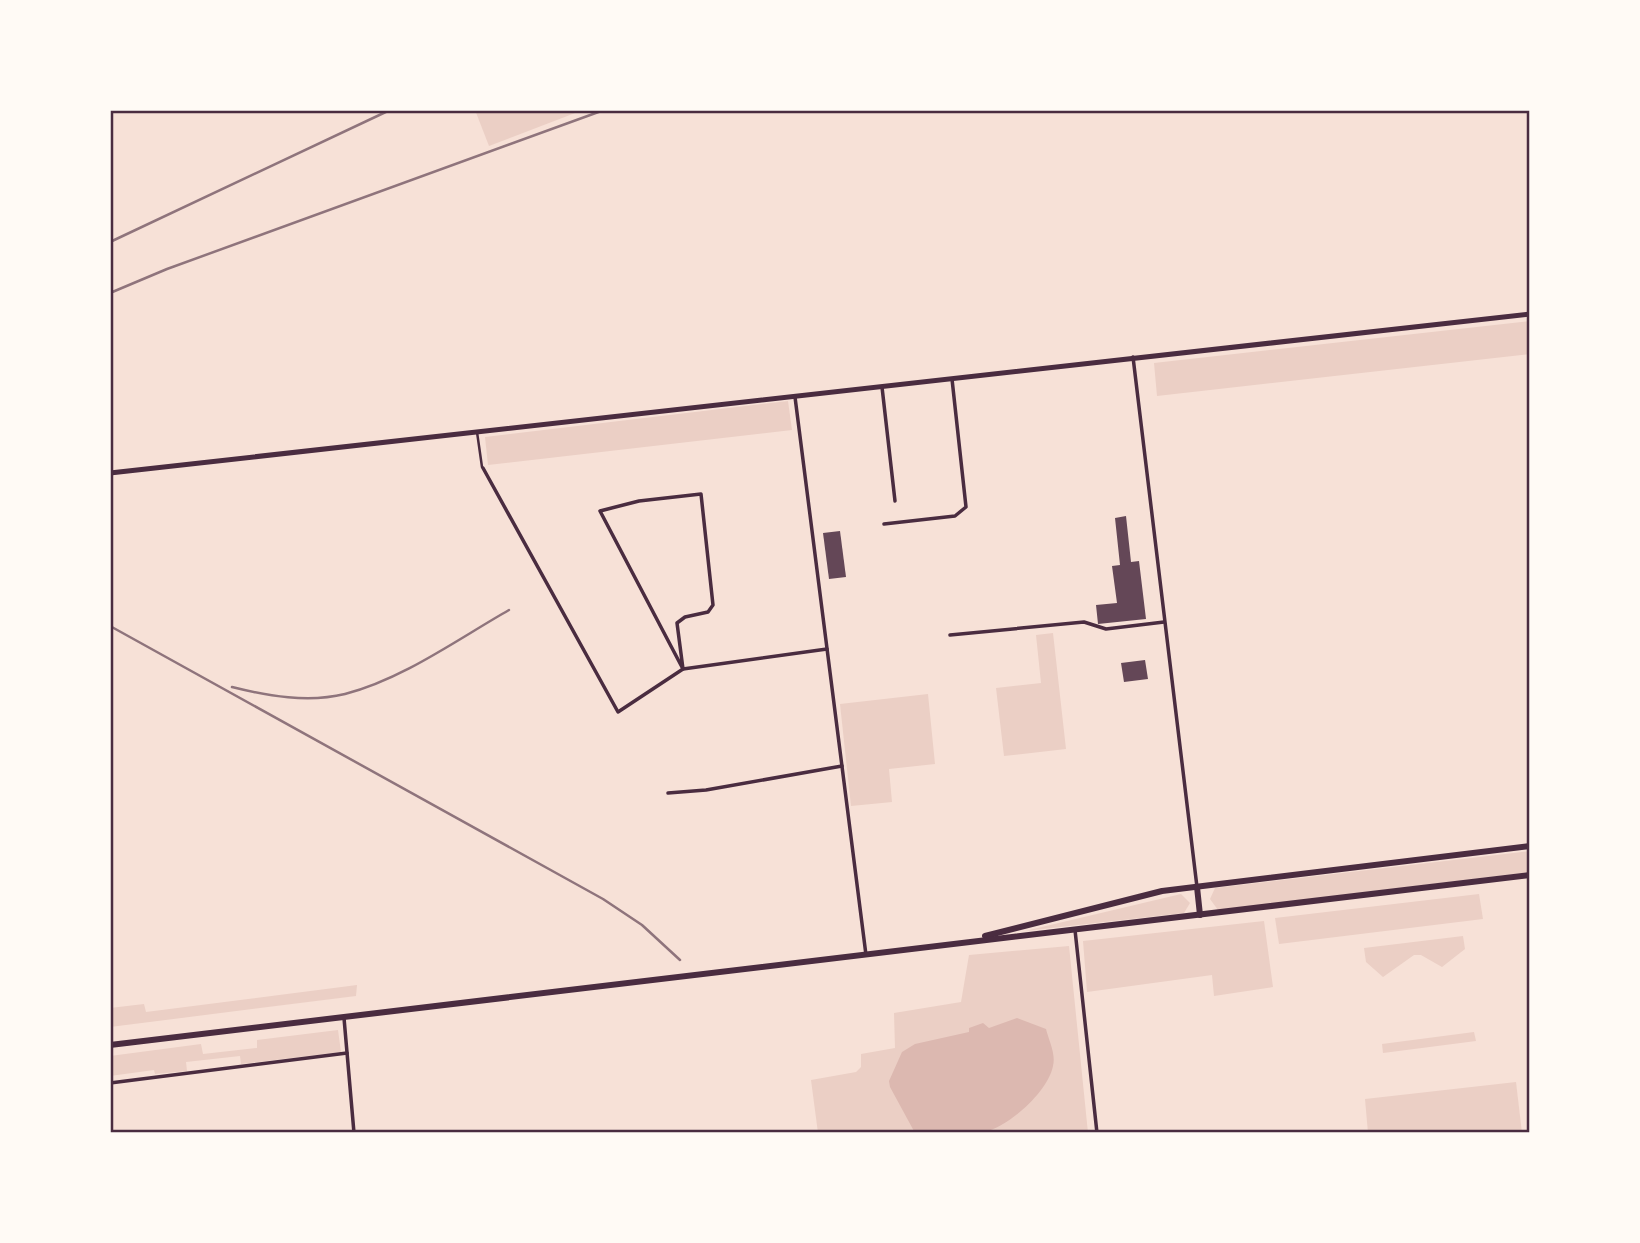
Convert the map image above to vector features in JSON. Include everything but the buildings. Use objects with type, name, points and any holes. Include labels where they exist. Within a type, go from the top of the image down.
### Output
[{"type":"main road","points":[[110,473],[1133,356],[1530,314]]},
{"type":"main road","points":[[970,940],[1162,891],[1530,846]]},
{"type":"main road","points":[[110,1045],[1530,874]]},
{"type":"main road","points":[[1198,887],[1200,915]]},
{"type":"street","points":[[1133,356],[1198,887]]},
{"type":"street","points":[[884,524],[955,516],[966,507],[952,377]]},
{"type":"street","points":[[882,385],[895,500]]},
{"type":"street","points":[[795,395],[866,955]]},
{"type":"street","points":[[477,432],[483,468],[618,712],[683,669],[827,649]]},
{"type":"street","points":[[701,494],[713,605],[708,612],[685,617],[677,623],[683,669],[600,511],[639,501],[701,494]]},
{"type":"street","points":[[950,635],[1084,622],[1106,629],[1164,622]]},
{"type":"street","points":[[668,793],[706,790],[842,766]]},
{"type":"street","points":[[1075,930],[1097,1133]]},
{"type":"street","points":[[344,1018],[354,1133]]},
{"type":"street","points":[[110,1083],[347,1053]]},
{"type":"shaded area","points":[[475,110],[583,110],[489,146]]},
{"type":"shaded area","points":[[1530,321],[1530,354],[1157,396],[1154,363]]},
{"type":"shaded area","points":[[788,401],[792,430],[488,465],[485,437]]},
{"type":"shaded area","points":[[1053,633],[1066,749],[1004,756],[996,688],[1041,683],[1036,635]]},
{"type":"shaded area","points":[[928,694],[935,764],[889,769],[892,802],[851,806],[840,704]]},
{"type":"shaded area","points":[[1530,851],[1530,872],[1218,910],[1210,899],[1215,888]]},
{"type":"shaded area","points":[[1181,894],[1190,903],[1184,913],[1025,931]]},
{"type":"shaded area","points":[[1479,894],[1483,919],[1279,944],[1275,918]]},
{"type":"shaded area","points":[[1264,921],[1273,987],[1214,996],[1212,975],[1087,992],[1083,941]]},
{"type":"shaded area","points":[[1463,936],[1465,949],[1442,967],[1421,955],[1414,955],[1383,977],[1366,962],[1364,948]]},
{"type":"shaded area","points":[[1069,946],[1088,1133],[818,1133],[811,1080],[856,1072],[861,1067],[861,1054],[895,1048],[894,1013],[961,1002],[969,955]]},
{"type":"shaded area","points":[[357,985],[356,996],[110,1027],[110,1008],[144,1004],[146,1012]]},
{"type":"shaded area","points":[[1017,1018],[1046,1029],[1053,1052],[1054,1061],[1050,1076],[1036,1097],[1005,1123],[985,1132],[959,1135],[915,1133],[889,1081],[902,1052],[915,1044],[969,1032],[969,1028],[983,1023],[989,1028]]},
{"type":"shaded area","points":[[338,1030],[341,1052],[241,1064],[240,1056],[186,1062],[187,1071],[155,1074],[154,1070],[110,1076],[110,1056],[201,1044],[203,1054],[257,1048],[257,1040]]},
{"type":"shaded area","points":[[1474,1032],[1476,1041],[1383,1053],[1382,1044]]},
{"type":"shaded area","points":[[1516,1082],[1522,1133],[1368,1133],[1365,1099]]},
{"type":"railway","points":[[110,242],[390,110]]},
{"type":"railway","points":[[110,293],[167,269],[604,110]]},
{"type":"railway","points":[[232,687],[288,697],[317,698],[345,694],[388,679],[509,610]]},
{"type":"railway","points":[[110,626],[603,899],[642,925],[680,960]]}]
